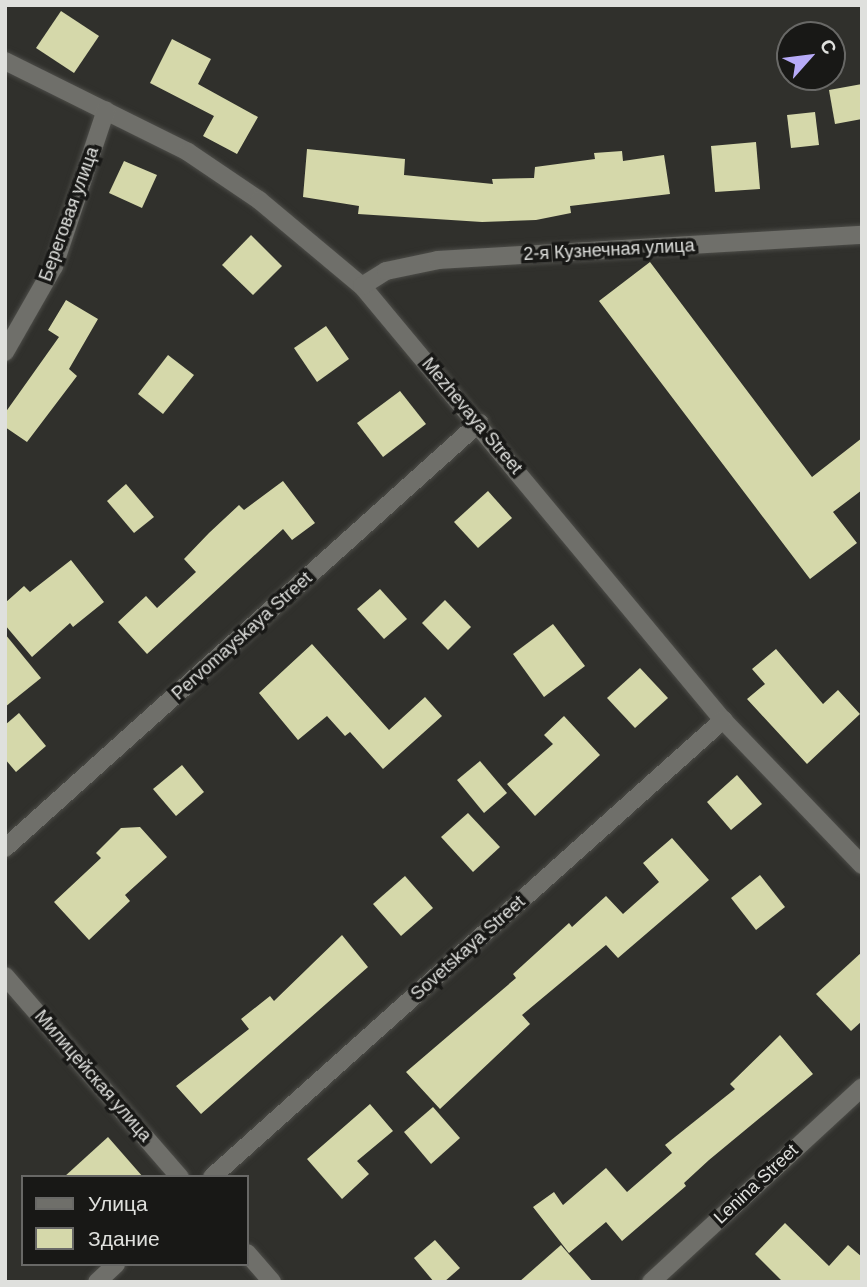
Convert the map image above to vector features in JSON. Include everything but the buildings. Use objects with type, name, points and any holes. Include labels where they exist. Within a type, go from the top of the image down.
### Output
[{"type":"street","name":"Mezhevaya Street","points":[[5,61],[188,152],[259,200],[362,286],[479,423],[723,720],[862,865]]},
{"type":"street","name":"Береговая улица","points":[[5,352],[54,266],[106,110]]},
{"type":"street","name":"2-я Кузнечная улица","points":[[362,286],[386,271],[438,260],[862,235]]},
{"type":"street","name":"Pervomayskaya Street","points":[[5,848],[479,423]]},
{"type":"street","name":"Sovetskaya Street","points":[[214,1175],[723,720]]},
{"type":"street","name":"Милицейская улица","points":[[5,976],[178,1175]]},
{"type":"street","name":"Lenina Street","points":[[651,1282],[862,1087]]},
{"type":"street","points":[[248,1254],[272,1282]]},
{"type":"street","points":[[97,1282],[114,1266]]}]
